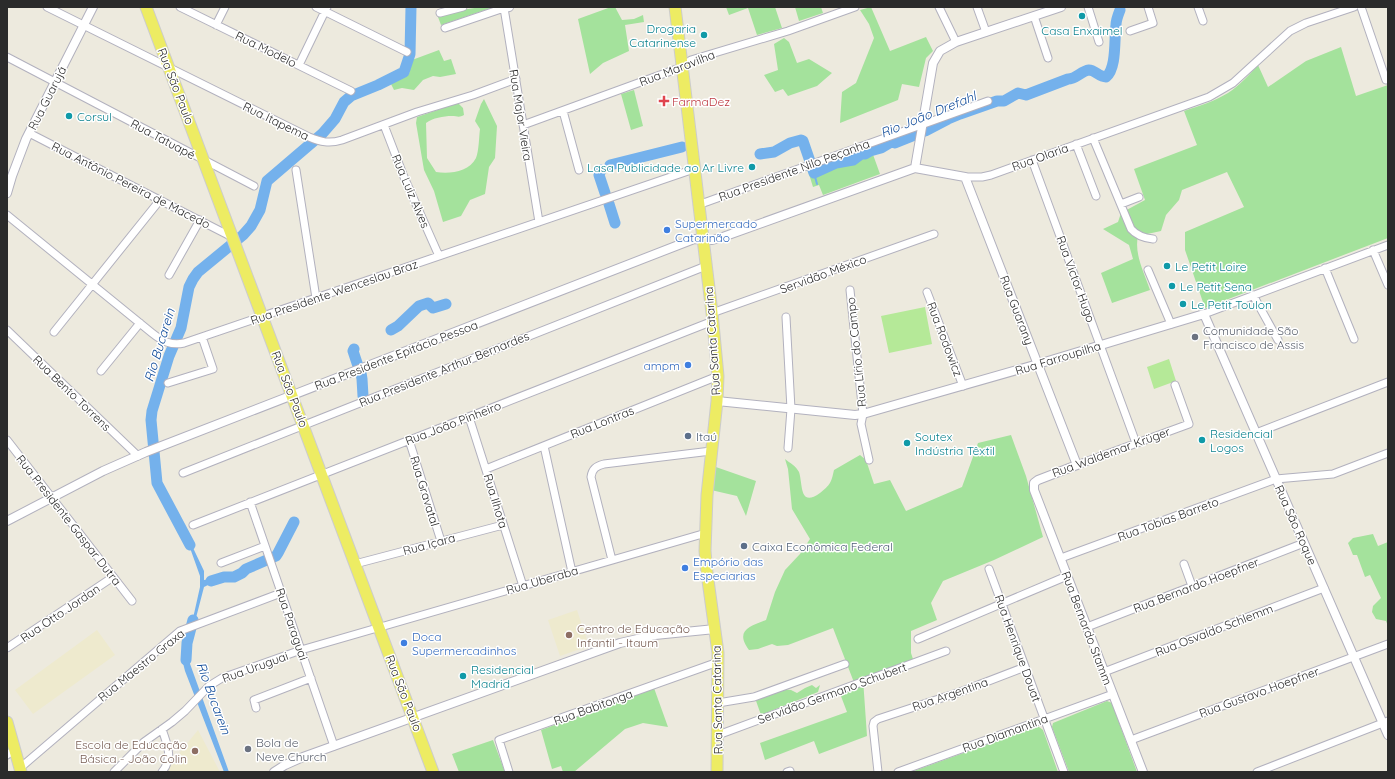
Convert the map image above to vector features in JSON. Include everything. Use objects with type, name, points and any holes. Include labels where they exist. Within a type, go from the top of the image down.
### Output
[{"type":"main road","name":"Rua São Paulo","points":[[146,7],[433,772]]},
{"type":"main road","name":"Rua Santa Catarina","points":[[675,7],[718,376],[707,496],[706,533],[706,565],[718,662],[717,772]]},
{"type":"main road","points":[[7,725],[11,753],[20,770]]},
{"type":"street","name":"Rua Itapema","points":[[47,7],[309,137],[325,143],[337,142],[417,112],[473,95],[516,79]]},
{"type":"street","name":"Rua Guarujá","points":[[7,193],[29,133],[93,7]]},
{"type":"street","name":"Rua Modelo","points":[[180,7],[351,91]]},
{"type":"street","points":[[216,25],[225,7]]},
{"type":"street","points":[[316,7],[326,9],[407,52]]},
{"type":"street","points":[[440,13],[463,7]]},
{"type":"street","name":"Rua Maravilha","points":[[523,125],[682,67],[686,62],[691,60],[788,31],[855,7]]},
{"type":"street","points":[[939,7],[956,42]]},
{"type":"street","points":[[977,7],[986,32]]},
{"type":"street","points":[[915,168],[933,63],[940,51],[956,42],[1061,7]]},
{"type":"street","points":[[1088,7],[1099,42]]},
{"type":"street","points":[[1130,31],[1153,23],[1148,7]]},
{"type":"street","points":[[1198,7],[1203,21]]},
{"type":"street","name":"Rua Olaria","points":[[703,239],[712,240],[720,238],[915,168],[965,177],[982,177],[991,175],[1217,93],[1233,83],[1290,31],[1306,23],[1354,7]]},
{"type":"street","points":[[1361,7],[1386,80]]},
{"type":"street","points":[[445,28],[505,8]]},
{"type":"street","name":"Rua Major Vieira","points":[[505,8],[539,222]]},
{"type":"street","points":[[299,65],[326,9]]},
{"type":"street","points":[[1034,16],[1048,58]]},
{"type":"street","name":"Rua Tatuapé","points":[[7,57],[254,186]]},
{"type":"street","name":"Rua Presidente Nilo Peçanha","points":[[698,204],[811,164],[921,131],[988,101]]},
{"type":"street","points":[[563,111],[579,170]]},
{"type":"street","name":"Rua Luiz Alves","points":[[384,125],[404,178],[440,256]]},
{"type":"street","name":"Rua Antônio Pereira de Macedo","points":[[29,133],[200,220],[234,241]]},
{"type":"street","points":[[1093,138],[1131,229],[1135,234],[1144,238],[1153,239]]},
{"type":"street","points":[[1076,144],[1096,196]]},
{"type":"street","name":"Rua Victor Hugo","points":[[1032,160],[1136,443]]},
{"type":"street","name":"Rua Presidente Wenceslau Braz","points":[[7,215],[159,338],[174,344],[202,337],[694,169]]},
{"type":"street","points":[[296,170],[316,298]]},
{"type":"street","name":"Rua Guarany","points":[[965,177],[1077,465]]},
{"type":"street","points":[[1121,204],[1138,197]]},
{"type":"street","points":[[54,332],[160,200]]},
{"type":"street","points":[[169,274],[200,220]]},
{"type":"street","name":"Servidão México","points":[[712,317],[934,234]]},
{"type":"street","name":"Rua Presidente Epitácio Pessoa","points":[[7,521],[103,471],[146,452],[686,242],[694,239],[703,239]]},
{"type":"street","name":"Rua Farroupilha","points":[[717,400],[792,409],[855,415],[863,414],[963,386],[1204,314],[1388,245]]},
{"type":"street","points":[[1373,250],[1388,285]]},
{"type":"street","name":"Rua Presidente Arthur Bernardes","points":[[183,473],[706,266]]},
{"type":"street","points":[[1325,268],[1354,340]]},
{"type":"street","points":[[1148,270],[1171,324]]},
{"type":"street","name":"Rua Lírio do Campo","points":[[850,290],[863,414],[861,424],[869,460]]},
{"type":"street","name":"Rua Rodowicz","points":[[927,292],[963,386]]},
{"type":"street","points":[[1253,295],[1278,340]]},
{"type":"street","name":"Rua São Roque","points":[[1204,314],[1354,657],[1385,722],[1388,735]]},
{"type":"street","name":"Rua João Pinheiro","points":[[193,525],[469,417],[712,317]]},
{"type":"street","points":[[786,317],[792,409],[788,448]]},
{"type":"street","points":[[101,371],[140,323]]},
{"type":"street","name":"Rua Bento Torrens","points":[[7,330],[138,456]]},
{"type":"street","points":[[168,384],[213,369],[202,337]]},
{"type":"street","name":"Rua Lontras","points":[[486,469],[718,376]]},
{"type":"street","points":[[1256,433],[1388,382]]},
{"type":"street","name":"Rua Waldemar Krüger","points":[[1034,483],[1038,480],[1077,465],[1189,424],[1176,386]]},
{"type":"street","name":"Rua Ilhota","points":[[469,417],[523,586]]},
{"type":"street","name":"Rua Presidente Gaspar Dutra","points":[[7,440],[132,601]]},
{"type":"street","name":"Rua Gravatal","points":[[409,440],[441,541]]},
{"type":"street","points":[[544,446],[572,572]]},
{"type":"street","points":[[612,560],[591,477],[595,467],[604,464],[711,451]]},
{"type":"street","name":"Rua Tobias Barreto","points":[[1061,558],[1276,479],[1333,474],[1388,453]]},
{"type":"street","name":"Rua Bernardo Stamm","points":[[1034,483],[1034,490],[1143,772]]},
{"type":"street","name":"Rua Paraguai","points":[[250,502],[334,746]]},
{"type":"street","name":"Rua Içara","points":[[355,564],[503,525]]},
{"type":"street","name":"Rua Uberaba","points":[[379,628],[706,533]]},
{"type":"street","name":"Rua Bernardo Hoepfner","points":[[1087,627],[1304,543]]},
{"type":"street","points":[[221,563],[265,546]]},
{"type":"street","points":[[1184,564],[1192,586]]},
{"type":"street","name":"Rua Henrique Douat","points":[[989,569],[1064,772]]},
{"type":"street","points":[[918,639],[1067,576]]},
{"type":"street","name":"Rua Otto Jordan","points":[[7,648],[113,577]]},
{"type":"street","name":"Rua Osvaldo Schlemm","points":[[1104,672],[1324,588]]},
{"type":"street","name":"Rua Maestro Graxa","points":[[20,770],[175,635],[186,628],[281,593]]},
{"type":"street","name":"Rua Uruguai","points":[[114,772],[136,750],[185,711],[213,683],[222,678],[301,650],[379,628]]},
{"type":"street","points":[[274,772],[303,757],[630,640],[655,635],[715,629]]},
{"type":"street","name":"Rua Gustavo Hoepfner","points":[[1131,740],[1388,644]]},
{"type":"street","name":"Servidão Germano Schubert","points":[[718,735],[946,651]]},
{"type":"street","name":"Rua Babitonga","points":[[509,772],[499,740],[718,662]]},
{"type":"street","points":[[718,703],[754,697],[844,664]]},
{"type":"street","name":"Rua Argentina","points":[[878,772],[873,730],[874,722],[884,717],[960,692],[1025,667]]},
{"type":"street","points":[[256,708],[254,700],[311,678]]},
{"type":"street","name":"Rua Diamantina","points":[[898,772],[1113,694]]},
{"type":"street","points":[[1257,772],[1385,722]]},
{"type":"street","points":[[162,729],[169,752],[169,759],[162,772]]},
{"type":"shaded area","name":"Centro de Educação Infantil - Itaum","points":[[577,610],[589,646],[560,656],[548,620]]},
{"type":"shaded area","points":[[97,630],[115,655],[33,714],[15,690]]},
{"type":"shaded area","name":"Escola de Educação Básica - João Colin","points":[[198,730],[220,772],[164,772]]},
{"type":"green space","points":[[481,7],[491,8],[441,25],[438,17],[455,11]]},
{"type":"green space","points":[[611,7],[615,7],[622,20],[634,19],[643,15],[644,22],[625,25],[629,51],[603,63],[590,74],[578,19]]},
{"type":"green space","points":[[726,7],[775,7],[782,28],[757,35],[748,8],[729,15]]},
{"type":"green space","points":[[795,7],[821,7],[823,13],[799,21]]},
{"type":"green space","points":[[871,7],[890,51],[926,37],[933,51],[926,58],[919,87],[902,84],[898,100],[840,123],[842,92],[856,83],[874,38],[869,24],[860,10]]},
{"type":"green space","points":[[784,38],[789,42],[797,63],[809,59],[832,73],[817,86],[788,96],[783,89],[775,92],[764,75],[778,70],[774,44]]},
{"type":"green space","points":[[1341,47],[1356,96],[1388,85],[1388,238],[1205,308],[1185,250],[1185,232],[1244,207],[1227,172],[1182,190],[1179,200],[1166,215],[1161,231],[1138,236],[1138,256],[1150,290],[1112,303],[1101,273],[1133,259],[1129,245],[1103,229],[1118,222],[1121,213],[1145,200],[1134,169],[1197,145],[1184,111],[1212,101],[1228,93],[1248,76],[1258,65],[1268,87],[1306,61]]},
{"type":"green space","points":[[439,50],[444,61],[451,59],[456,74],[440,77],[433,76],[423,80],[414,90],[402,88],[394,90],[390,82],[409,74],[412,60]]},
{"type":"green space","points":[[634,90],[643,126],[631,130],[621,94]]},
{"type":"green space","points":[[484,99],[497,126],[495,158],[489,167],[485,194],[470,200],[461,216],[443,222],[434,191],[424,170],[416,123],[417,117],[458,103],[463,108],[464,115],[462,116],[442,117],[426,123],[427,158],[436,172],[447,173],[459,171],[473,163],[476,158],[480,129],[475,121]]},
{"type":"green space","points":[[871,149],[880,174],[823,195],[819,185],[813,187],[808,171]]},
{"type":"green space","points":[[925,307],[932,344],[889,353],[881,316]]},
{"type":"green space","points":[[1169,359],[1176,381],[1154,389],[1147,367]]},
{"type":"green space","points":[[1011,435],[1026,476],[1043,537],[994,560],[943,581],[931,603],[937,620],[911,631],[911,653],[913,659],[863,679],[867,736],[819,754],[814,741],[765,760],[760,743],[847,712],[839,691],[855,685],[833,628],[788,645],[777,646],[772,644],[758,649],[749,650],[743,638],[746,630],[755,624],[766,620],[775,592],[785,570],[800,554],[810,539],[792,509],[788,469],[785,459],[798,470],[803,493],[808,498],[820,493],[828,485],[831,481],[834,470],[860,455],[866,460],[874,484],[890,480],[906,511],[962,487],[978,443]]},
{"type":"green space","points":[[713,466],[756,481],[746,516],[737,496],[711,490]]},
{"type":"green space","points":[[1373,534],[1378,546],[1388,542],[1388,626],[1386,621],[1376,619],[1372,612],[1373,606],[1381,598],[1370,575],[1365,577],[1357,555],[1353,555],[1348,543],[1353,538]]},
{"type":"green space","points":[[812,685],[816,688],[820,685],[818,692],[761,715],[755,698],[780,689],[791,690],[797,693]]},
{"type":"green space","points":[[654,688],[668,727],[643,723],[625,729],[574,772],[563,772],[561,766],[552,769],[541,730]]},
{"type":"green space","points":[[1107,701],[1112,703],[1137,772],[1069,772],[1052,727],[1053,723]]},
{"type":"green space","points":[[1035,727],[1039,727],[1043,730],[1058,772],[911,772]]},
{"type":"green space","points":[[493,740],[505,772],[459,772],[452,754]]},
{"type":"water","points":[[184,531],[204,571],[204,580],[224,577],[204,587],[191,637],[189,661],[229,772],[224,772],[183,663],[200,587],[200,576]]},
{"type":"waterway","name":"Rio Bucarein","points":[[190,545],[157,483],[151,420],[152,411],[169,356],[181,328],[189,287],[198,272],[243,235],[251,226],[260,210],[267,181],[322,134],[335,119],[344,102],[351,96],[404,72],[410,54],[411,7]]},
{"type":"waterway","name":"Rio João Drefahl","points":[[760,154],[774,152],[790,143],[801,140],[803,141],[814,173],[836,163],[853,160],[861,154],[881,148],[891,142],[895,143],[925,131],[960,114],[997,101],[1004,101],[1018,93],[1026,95],[1074,78],[1089,70],[1106,77],[1110,73],[1112,67],[1116,23],[1120,10]]},
{"type":"waterway","name":"Rio João Drefahl","points":[[610,165],[682,147]]},
{"type":"waterway","name":"Rio João Drefahl","points":[[601,170],[599,175],[605,193]]},
{"type":"waterway","points":[[814,173],[817,184]]},
{"type":"waterway","name":"Rio João Drefahl","points":[[609,204],[615,223]]},
{"type":"waterway","name":"Rio João Drefahl","points":[[391,330],[398,326],[419,306],[428,303],[433,308],[446,304]]},
{"type":"waterway","name":"Rio João Drefahl","points":[[354,349],[353,351],[358,366]]},
{"type":"waterway","name":"Rio João Drefahl","points":[[361,373],[363,396]]},
{"type":"waterway","name":"Rio João Drefahl","points":[[211,581],[224,577],[234,577],[246,569],[276,556],[294,522]]},
{"type":"waterway","name":"Rio Bucarein","points":[[186,660],[187,643],[193,620]]},
{"type":"place","name":"Casa Enxaimel","points":[[1082,16]]},
{"type":"place","name":"Drogaria Catarinense","points":[[704,35]]},
{"type":"place","name":"FarmaDez","points":[[664,101]]},
{"type":"place","name":"Corsul","points":[[69,116]]},
{"type":"place","name":"Lasa Publicidade ao Ar Livre","points":[[752,167]]},
{"type":"place","name":"Supermercado Catarinão","points":[[667,230]]},
{"type":"place","name":"Le Petit Loire","points":[[1167,266]]},
{"type":"place","name":"Le Petit Sena","points":[[1172,286]]},
{"type":"place","name":"Le Petit Toulon","points":[[1183,304]]},
{"type":"place","name":"Comunidade São Francisco de Assis","points":[[1195,337]]},
{"type":"place","name":"ampm","points":[[688,365]]},
{"type":"place","name":"Itaú","points":[[688,436]]},
{"type":"place","name":"Residencial Logos","points":[[1202,440]]},
{"type":"place","name":"Soutex Indústria Têxtil","points":[[907,443]]},
{"type":"place","name":"Caixa Econômica Federal","points":[[744,546]]},
{"type":"place","name":"Empório das Especiarias","points":[[685,568]]},
{"type":"place","name":"Centro de Educação Infantil - Itaum","points":[[569,635]]},
{"type":"place","name":"Doca Supermercadinhos","points":[[404,643]]},
{"type":"place","name":"Residencial Madrid","points":[[463,676]]},
{"type":"place","name":"Bola de Neve Church","points":[[248,749]]},
{"type":"place","name":"Escola de Educação Básica - João Colin","points":[[195,751]]}]
